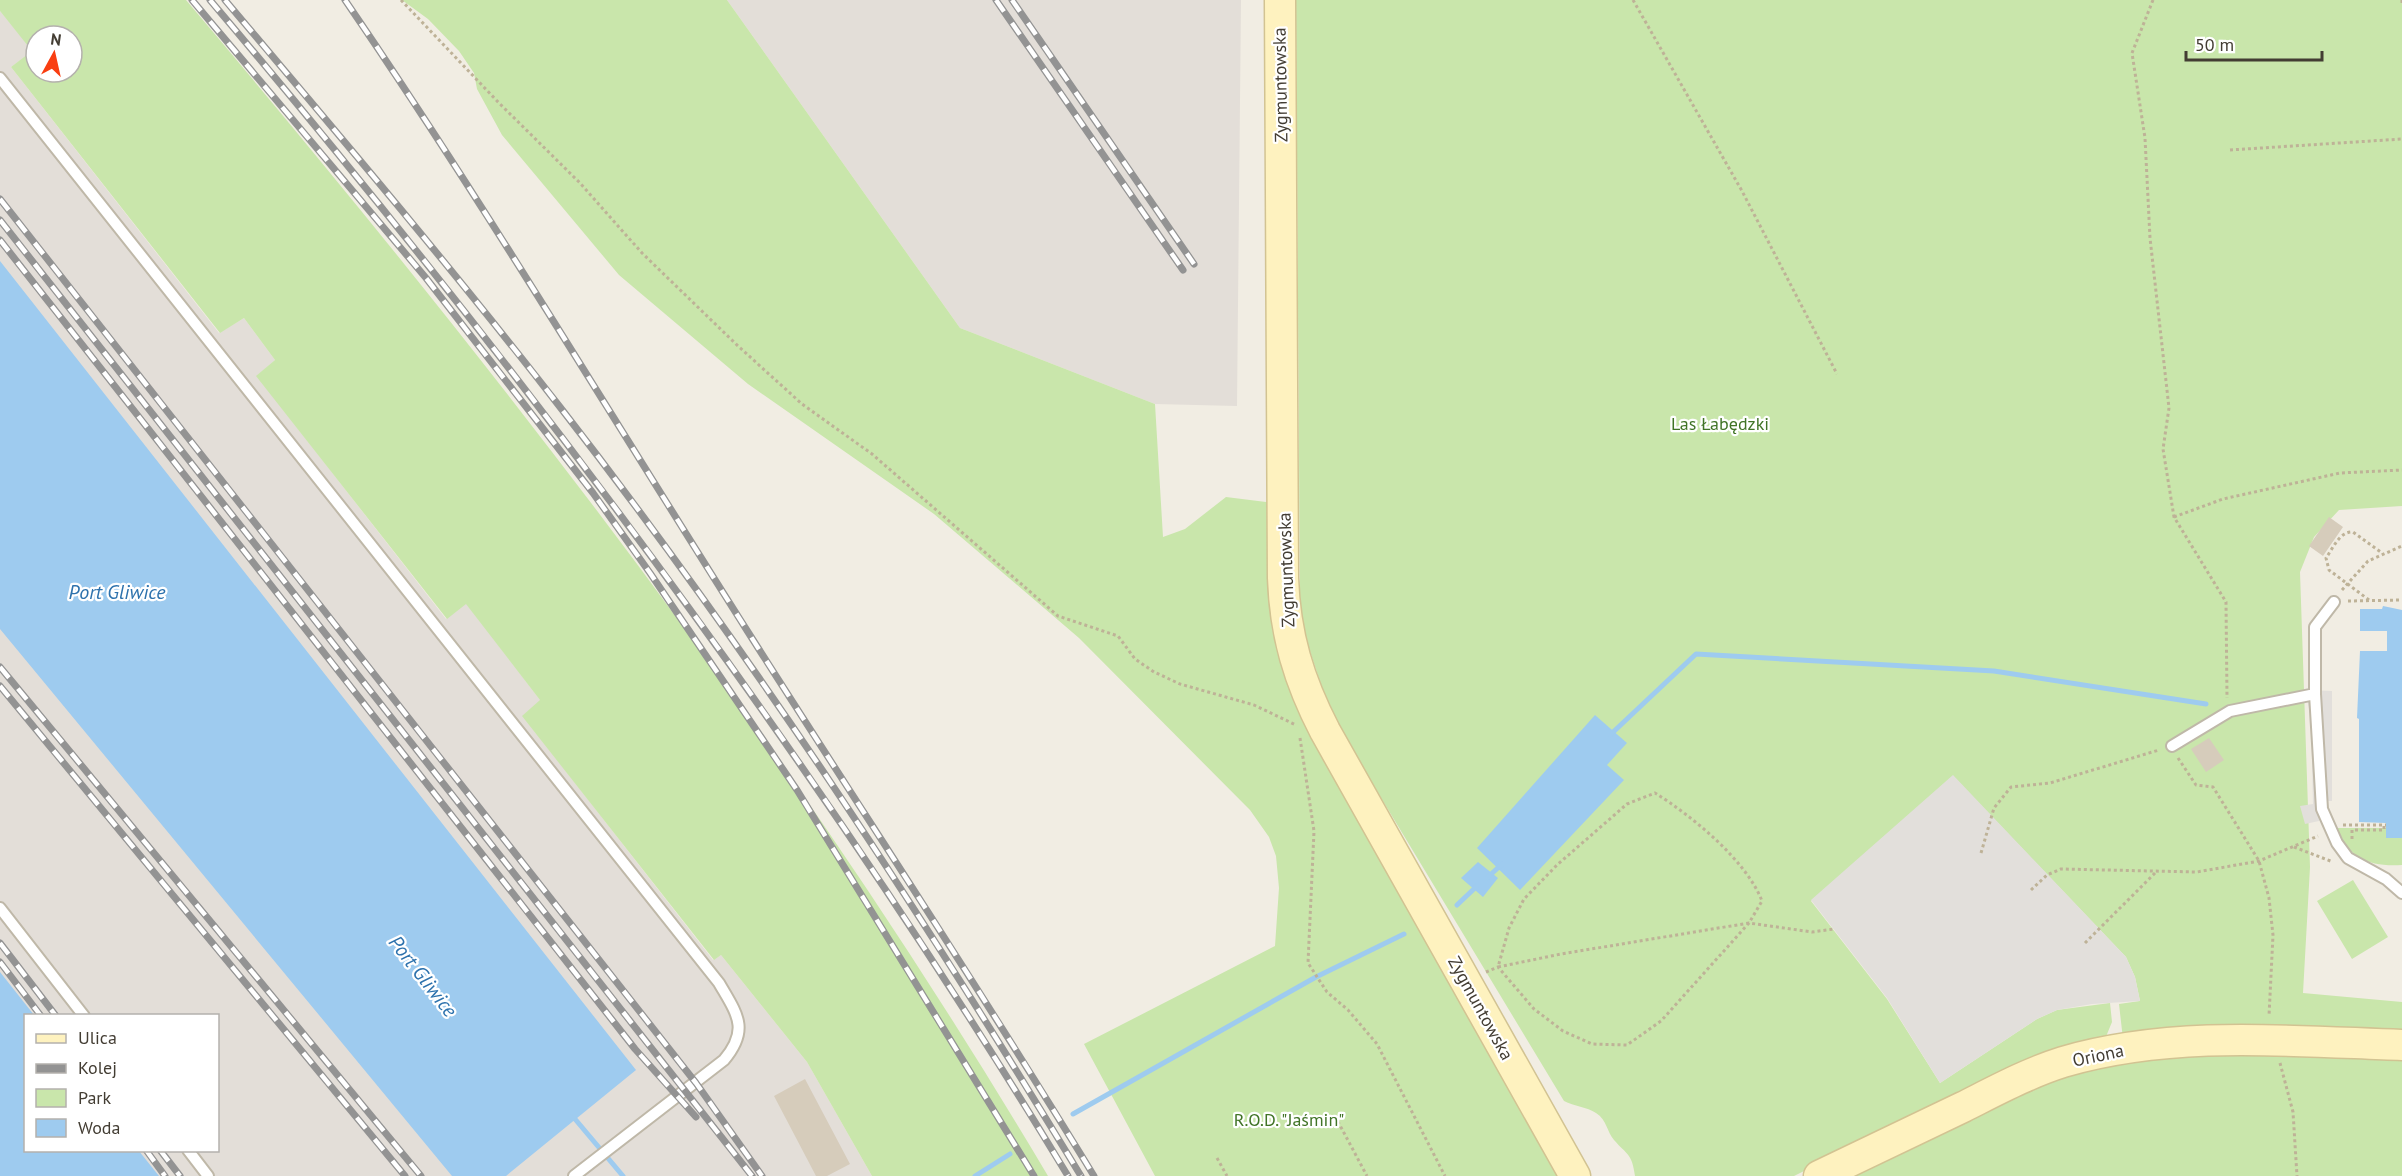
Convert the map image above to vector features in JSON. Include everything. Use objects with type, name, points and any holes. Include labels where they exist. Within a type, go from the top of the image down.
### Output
[{"type":"street","name":"Zygmuntowska","points":[[1280,0],[1283,578],[1287,633],[1293,658],[1307,695],[1325,731],[1575,1176]]},
{"type":"street","name":"Oriona","points":[[1819,1176],[2017,1080],[2062,1063],[2124,1048],[2225,1039],[2402,1045]]},
{"type":"lane","points":[[0,78],[719,983],[734,1009],[739,1030],[738,1037],[736,1045],[723,1060],[574,1176]]},
{"type":"lane","points":[[2334,602],[2315,627],[2315,694],[2322,809],[2341,850],[2356,863],[2386,879],[2402,893]]},
{"type":"lane","points":[[2172,746],[2230,711],[2315,694]]},
{"type":"lane","points":[[0,908],[82,1014]]},
{"type":"lane","points":[[190,1152],[208,1176]]},
{"type":"path","points":[[401,0],[499,103],[580,183],[642,253],[738,346],[802,404],[881,461],[1058,616],[1118,636],[1135,659],[1154,672],[1180,684],[1254,705],[1299,726]]},
{"type":"path","points":[[1634,0],[1742,191],[1837,374]]},
{"type":"path","points":[[2153,0],[2132,53],[2145,138],[2150,238],[2169,408],[2163,449],[2174,517],[2226,602],[2229,688],[2227,706]]},
{"type":"path","points":[[2230,150],[2402,139]]},
{"type":"path","points":[[2174,517],[2223,499],[2340,473],[2402,470]]},
{"type":"path","points":[[2369,600],[2329,570],[2326,558],[2343,534],[2353,532],[2382,553]]},
{"type":"path","points":[[2334,602],[2347,583],[2368,561],[2402,546]]},
{"type":"path","points":[[2334,602],[2402,600]]},
{"type":"path","points":[[1300,737],[1314,831],[1308,963],[1326,992],[1348,1010],[1377,1044],[1445,1176]]},
{"type":"path","points":[[1981,853],[1994,808],[2011,787],[2050,783],[2172,746],[2196,785],[2213,787],[2259,861],[2269,898],[2273,935],[2269,1030],[2293,1112],[2297,1176]]},
{"type":"path","points":[[1655,793],[1683,810],[1755,883],[1762,901],[1749,923],[1661,1021],[1627,1045],[1592,1044],[1563,1031],[1534,1009],[1498,968],[1509,928],[1524,899],[1557,865],[1627,804],[1655,793]]},
{"type":"path","points":[[2031,890],[2047,875],[2061,868],[2197,872],[2259,861],[2339,825],[2385,825],[2384,831],[2352,830],[2356,863],[2350,869],[2293,847]]},
{"type":"path","points":[[2085,943],[2156,872]]},
{"type":"path","points":[[1479,975],[1498,968],[1562,954],[1749,923],[1812,932],[1833,929]]},
{"type":"path","points":[[1335,1116],[1367,1176]]},
{"type":"path","points":[[1217,1158],[1227,1176]]},
{"type":"shaded area","points":[[727,0],[1241,0],[1237,406],[1155,404],[960,328]]},
{"type":"shaded area","points":[[0,11],[24,40],[24,58],[11,67],[24,84],[219,333],[244,318],[275,360],[257,376],[446,619],[466,603],[541,701],[523,716],[713,960],[721,955],[807,1062],[872,1176],[0,1176]]},
{"type":"shaded area","points":[[2305,690],[2332,691],[2332,801],[2326,801],[2319,821],[2305,824],[2300,806],[2313,804],[2311,718]]},
{"type":"shaded area","points":[[1953,775],[2126,957],[2135,977],[2140,1001],[2092,1004],[2057,1010],[2037,1019],[1940,1083],[1887,998],[1811,900]]},
{"type":"green space","points":[[0,0],[186,0],[418,281],[642,570],[749,718],[853,868],[953,1021],[1048,1176],[872,1176],[807,1062],[721,955],[714,960],[522,716],[540,700],[466,604],[447,619],[256,376],[275,360],[244,318],[220,333],[24,84],[84,84],[84,24],[24,24],[24,41],[0,11]]},
{"type":"green space","name":"R.O.D. \"Jaśmin\"","points":[[402,0],[727,0],[960,328],[1155,404],[1163,537],[1185,529],[1226,497],[1273,503],[1277,635],[1564,1176],[1155,1176],[1084,1044],[1275,946],[1279,888],[1276,856],[1269,837],[1250,810],[1079,638],[934,514],[748,384],[619,275],[502,135],[477,89],[474,73],[459,51],[428,19]]},
{"type":"green space","name":"Las Łabędzki","points":[[1296,0],[2402,0],[2402,506],[2339,510],[2314,537],[2300,572],[2310,867],[2303,993],[2402,1002],[2402,1176],[1844,1176],[2007,1096],[2124,1048],[2119,1004],[2140,1001],[2135,977],[2126,957],[1953,776],[1811,901],[1887,999],[1940,1083],[2037,1019],[2057,1010],[2110,1003],[2112,1022],[2105,1039],[1885,1131],[1794,1176],[1635,1176],[1630,1158],[1612,1137],[1600,1116],[1589,1109],[1564,1101],[1331,715],[1304,633],[1300,604]]},
{"type":"green space","points":[[24,57],[24,84],[11,67]]},
{"type":"green space","points":[[2337,828],[2386,828],[2387,838],[2402,838],[2402,865],[2380,864],[2362,859],[2347,847]]},
{"type":"green space","points":[[2353,880],[2388,937],[2352,959],[2317,901]]},
{"type":"water","name":"Port Gliwice","points":[[0,261],[636,1070],[506,1176],[452,1176],[0,629]]},
{"type":"water","points":[[2383,606],[2402,610],[2402,838],[2386,838],[2386,823],[2359,822],[2359,719],[2357,718],[2360,651],[2387,651],[2387,631],[2360,631],[2360,609],[2382,609]]},
{"type":"water","points":[[1595,715],[1627,743],[1607,765],[1624,780],[1520,890],[1477,848]]},
{"type":"water","points":[[1478,862],[1498,878],[1483,897],[1461,878]]},
{"type":"water","points":[[0,972],[33,1014],[24,1014],[24,1152],[140,1152],[159,1176],[0,1176]]},
{"type":"building","points":[[2329,517],[2343,527],[2323,556],[2309,546]]},
{"type":"building","points":[[2209,738],[2224,760],[2206,772],[2191,749]]},
{"type":"building","points":[[805,1079],[850,1164],[827,1176],[816,1176],[774,1096]]},
{"type":"waterway","points":[[1610,735],[1696,654],[1994,671],[2206,704]]},
{"type":"waterway","points":[[1487,878],[1502,864]]},
{"type":"waterway","points":[[1457,905],[1477,886]]},
{"type":"waterway","points":[[1073,1114],[1316,977],[1404,934]]},
{"type":"waterway","points":[[571,1117],[623,1176]]},
{"type":"waterway","points":[[975,1176],[1010,1154]]},
{"type":"railway","points":[[192,0],[426,278],[593,493],[797,790],[1034,1176]]},
{"type":"railway","points":[[210,0],[441,282],[553,425],[662,571],[769,719],[872,869],[972,1021],[1068,1176]]},
{"type":"railway","points":[[225,0],[519,355],[699,593],[766,688],[895,881],[1081,1176]]},
{"type":"railway","points":[[345,0],[449,156],[1094,1176]]},
{"type":"railway","points":[[996,0],[1183,270]]},
{"type":"railway","points":[[1012,0],[1194,264]]},
{"type":"railway","points":[[0,199],[696,1083],[762,1176]]},
{"type":"railway","points":[[0,220],[752,1176]]},
{"type":"railway","points":[[0,240],[635,1049],[696,1117]]},
{"type":"railway","points":[[0,667],[421,1176]]},
{"type":"railway","points":[[0,686],[405,1176]]},
{"type":"railway","points":[[0,943],[54,1014]]},
{"type":"railway","points":[[0,962],[39,1014]]},
{"type":"railway","points":[[147,1152],[165,1176]]},
{"type":"railway","points":[[162,1152],[180,1176]]}]
